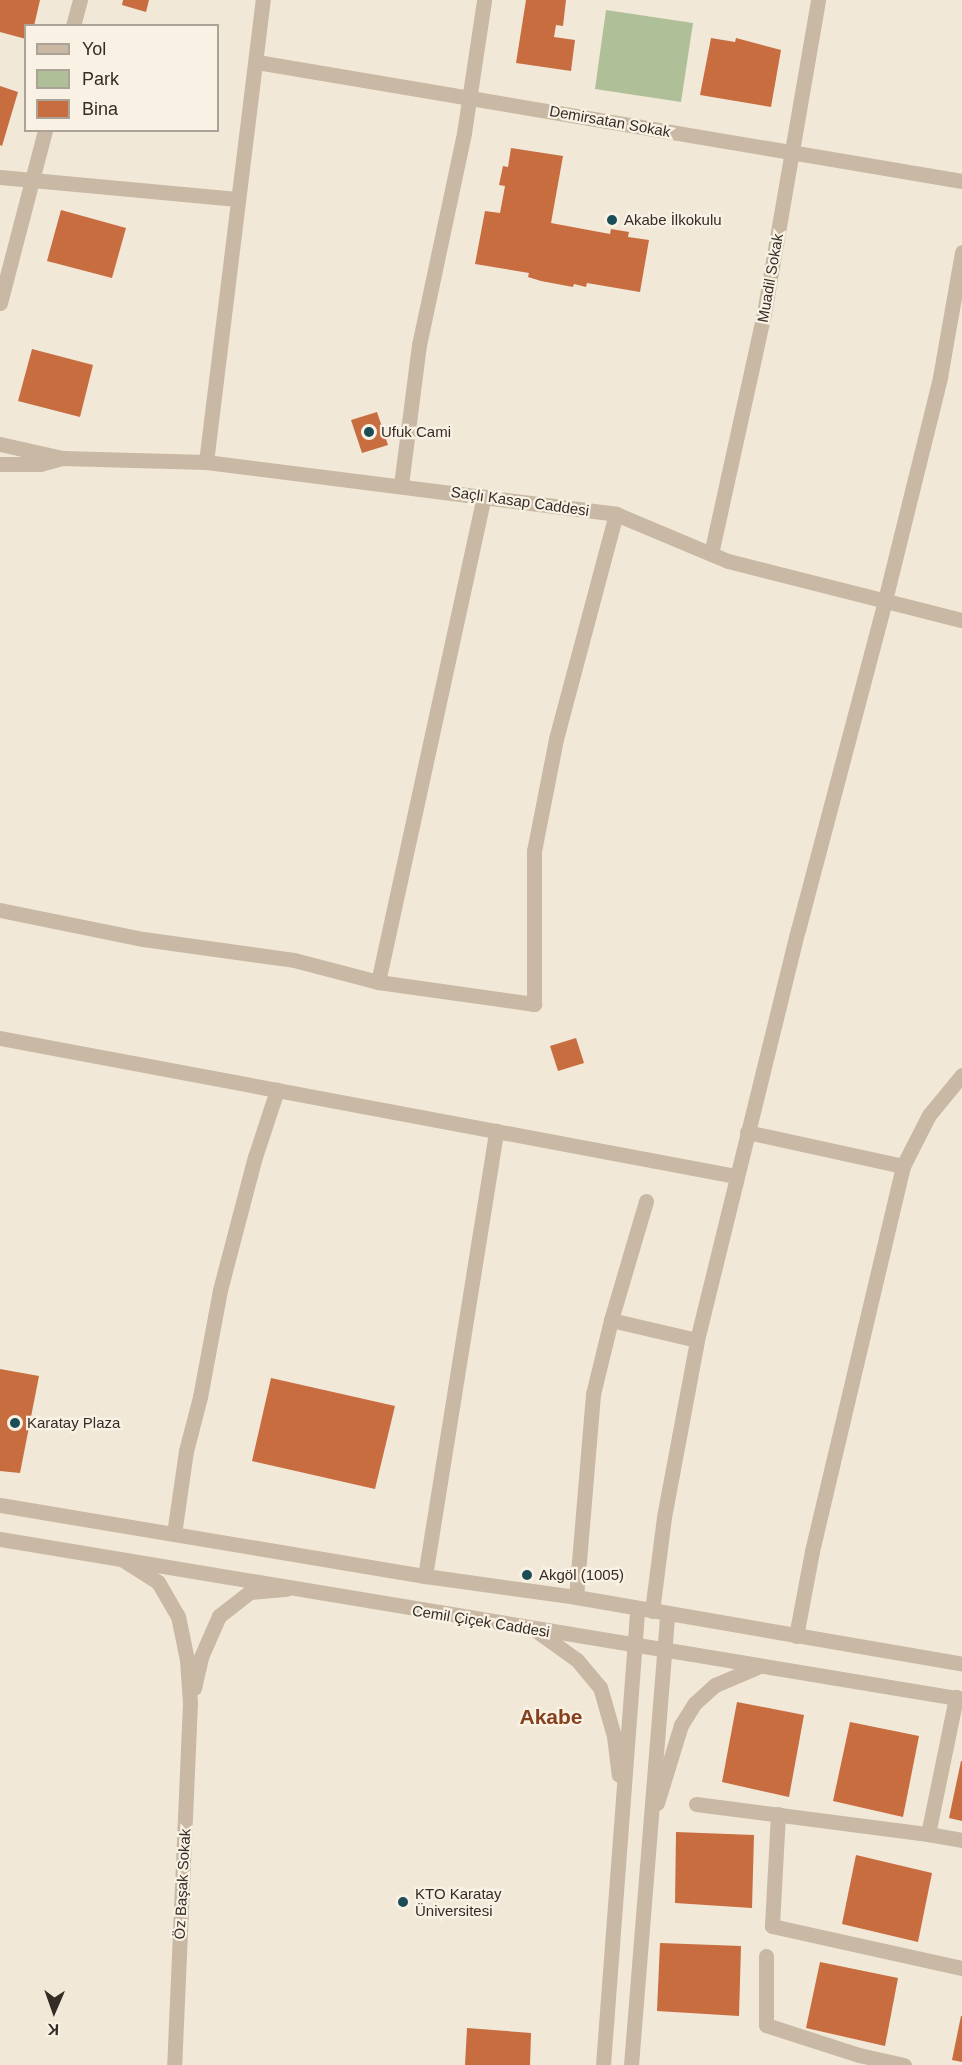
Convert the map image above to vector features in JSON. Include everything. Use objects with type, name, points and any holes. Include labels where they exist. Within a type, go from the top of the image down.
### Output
[{"type":"street","points":[[74,24],[80,0]]},
{"type":"street","points":[[206,462],[263,0]]},
{"type":"street","points":[[401,485],[419,345],[464,133],[484,0]]},
{"type":"street","name":"Muadil Sokak","points":[[711,554],[764,313],[818,0]]},
{"type":"street","name":"Demirsatan Sokak","points":[[257,62],[962,181]]},
{"type":"street","points":[[0,303],[44,132]]},
{"type":"street","points":[[0,177],[237,199]]},
{"type":"street","points":[[603,2065],[636,1646],[652,1611],[664,1517],[697,1340],[747,1132],[885,600],[940,377],[962,252]]},
{"type":"street","name":"Saçlı Kasap Caddesi","points":[[0,444],[62,458],[206,462],[616,514],[728,561],[962,620]]},
{"type":"street","name":"Saçlı Kasap Caddesi","points":[[0,464],[40,464],[62,458]]},
{"type":"street","points":[[378,982],[483,496]]},
{"type":"street","points":[[0,910],[143,939],[294,960],[378,982],[534,1004],[534,851],[556,739],[616,514]]},
{"type":"street","points":[[0,1038],[736,1176]]},
{"type":"street","points":[[796,1636],[812,1551],[903,1166],[929,1115],[962,1075]]},
{"type":"street","points":[[174,1533],[186,1451],[200,1397],[220,1290],[255,1157],[277,1090]]},
{"type":"street","points":[[425,1576],[496,1131]]},
{"type":"street","points":[[747,1132],[903,1166]]},
{"type":"street","points":[[576,1597],[593,1394],[611,1320],[646,1201]]},
{"type":"street","points":[[611,1320],[697,1340]]},
{"type":"street","points":[[0,1505],[425,1576],[576,1597],[962,1664]]},
{"type":"street","name":"Cemil Çiçek Caddesi","points":[[0,1539],[300,1588],[536,1630],[959,1698]]},
{"type":"street","points":[[122,1559],[158,1582],[177,1617],[186,1660],[190,1703]]},
{"type":"street","points":[[190,1703],[201,1657],[219,1616],[250,1592],[300,1588]]},
{"type":"street","points":[[631,2065],[663,1649],[652,1611]]},
{"type":"street","points":[[536,1630],[578,1660],[600,1687],[614,1736],[624,1806]]},
{"type":"street","points":[[649,1828],[681,1725],[695,1703],[715,1685],[761,1665]]},
{"type":"street","points":[[927,1834],[959,1698]]},
{"type":"street","name":"Öz Başak Sokak","points":[[174,2065],[190,1703]]},
{"type":"street","points":[[696,1804],[962,1840]]},
{"type":"street","points":[[778,1814],[772,1926],[962,1968]]},
{"type":"street","points":[[766,1956],[766,2025],[859,2055],[904,2065]]},
{"type":"green space","points":[[606,10],[693,23],[681,102],[595,89]]},
{"type":"building","points":[[0,0],[40,0],[34,24],[24,24],[24,38],[0,32]]},
{"type":"building","points":[[123,0],[149,0],[146,12],[122,5]]},
{"type":"building","points":[[526,0],[566,0],[563,26],[556,25],[554,37],[575,40],[571,71],[516,63]]},
{"type":"building","points":[[711,38],[735,42],[736,38],[781,50],[771,107],[700,95]]},
{"type":"building","points":[[0,86],[18,92],[2,146],[0,145]]},
{"type":"building","points":[[511,148],[563,156],[551,223],[610,234],[611,229],[629,232],[628,237],[649,240],[640,292],[587,283],[586,287],[574,284],[573,287],[528,277],[529,273],[475,264],[485,211],[500,213],[505,186],[499,185],[503,166],[508,167]]},
{"type":"building","points":[[61,210],[126,228],[112,278],[47,261]]},
{"type":"building","points":[[32,349],[93,365],[80,417],[18,401]]},
{"type":"building","name":"Ufuk Cami","points":[[377,412],[388,445],[362,453],[351,420]]},
{"type":"building","points":[[576,1038],[584,1063],[558,1071],[550,1046]]},
{"type":"building","name":"Karatay Plaza","points":[[0,1369],[39,1376],[20,1473],[0,1471]]},
{"type":"building","points":[[271,1378],[395,1406],[375,1489],[252,1461]]},
{"type":"building","points":[[737,1702],[804,1715],[789,1797],[722,1782]]},
{"type":"building","points":[[850,1722],[919,1736],[903,1817],[833,1801]]},
{"type":"building","points":[[962,1761],[962,1821],[949,1818]]},
{"type":"building","points":[[676,1832],[754,1835],[752,1908],[675,1903]]},
{"type":"building","points":[[856,1855],[932,1873],[918,1942],[842,1924]]},
{"type":"building","points":[[660,1943],[741,1946],[739,2016],[657,2011]]},
{"type":"building","points":[[820,1962],[898,1978],[885,2046],[806,2028]]},
{"type":"building","points":[[962,2016],[962,2062],[952,2060]]},
{"type":"building","points":[[467,2028],[531,2033],[530,2065],[465,2065]]},
{"type":"place","name":"Akabe İlkokulu","points":[[612,220]]},
{"type":"place","name":"Ufuk Cami","points":[[369,432]]},
{"type":"place","name":"Karatay Plaza","points":[[15,1423]]},
{"type":"place","name":"Akgöl (1005)","points":[[527,1575]]},
{"type":"place","name":"KTO Karatay Üniversitesi","points":[[403,1902]]},
{"type":"district","name":"Akabe","points":[[551,1717]]}]
